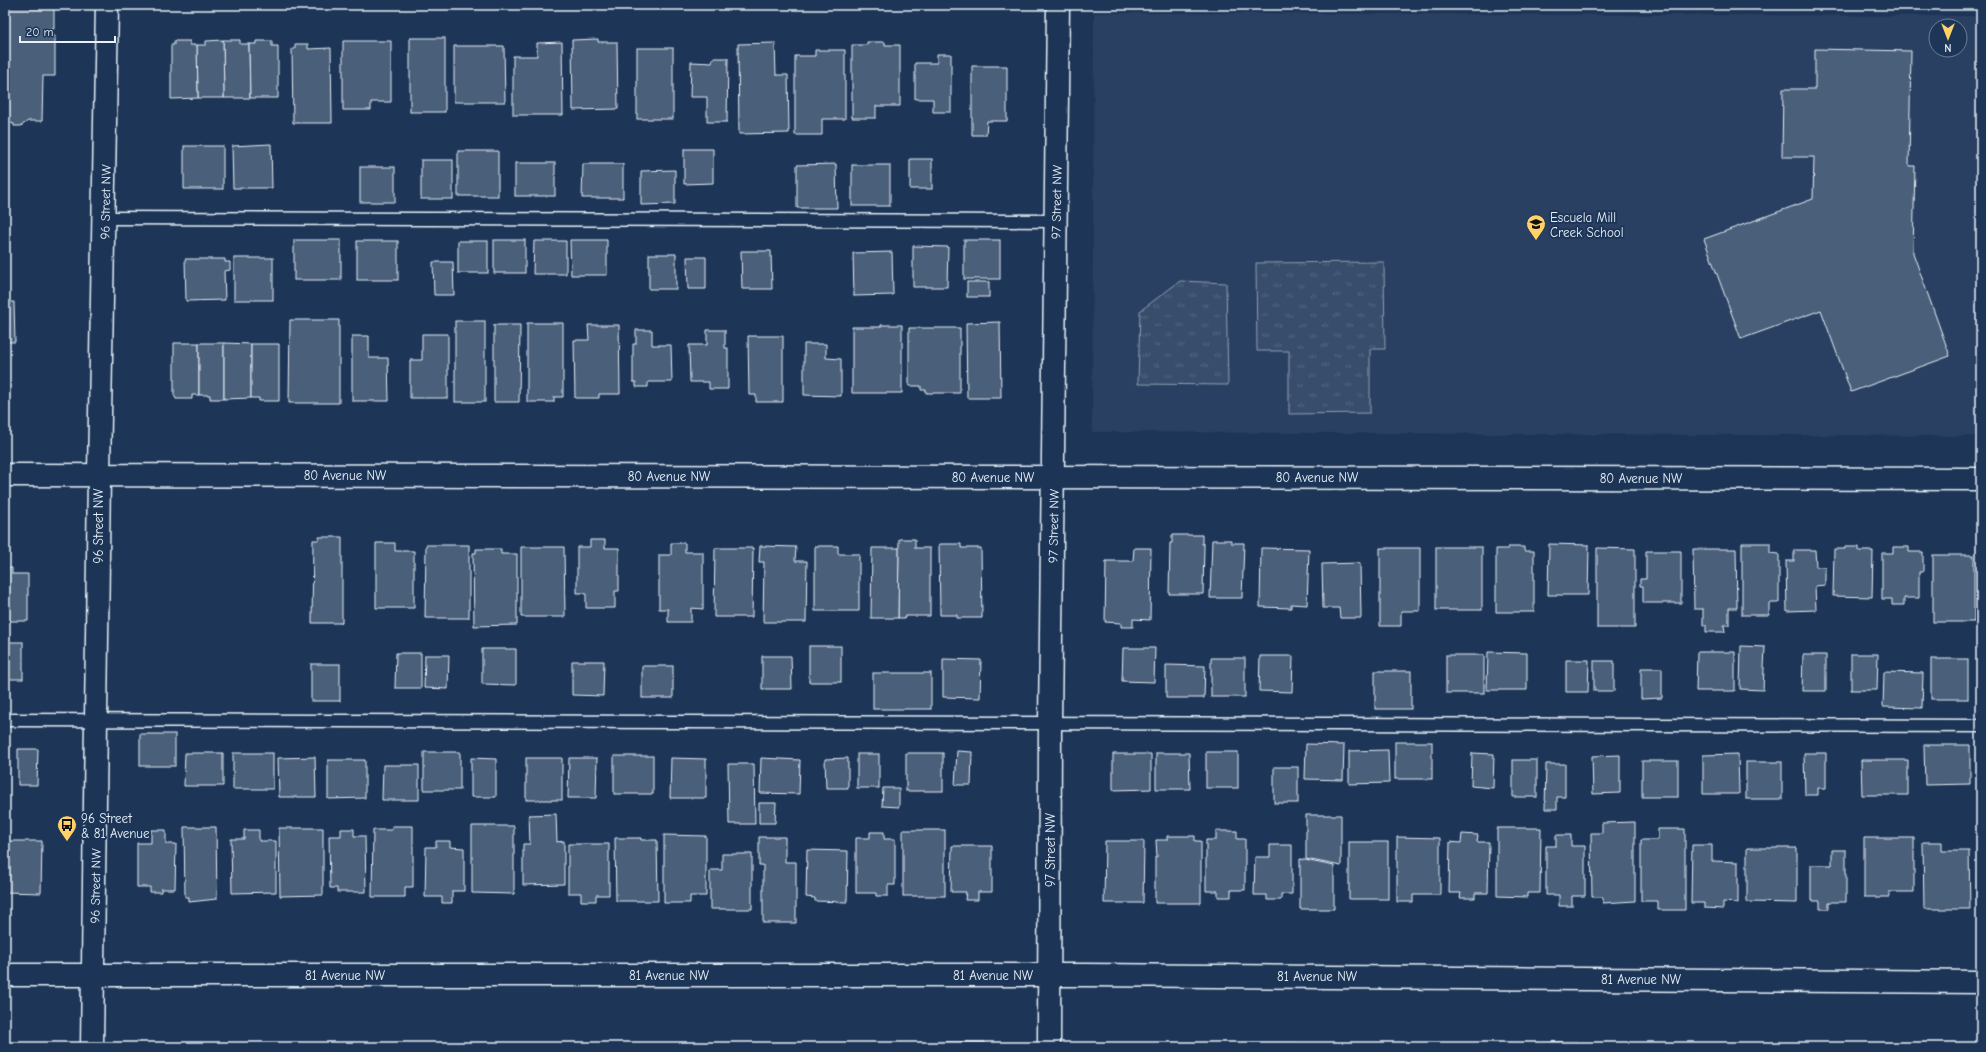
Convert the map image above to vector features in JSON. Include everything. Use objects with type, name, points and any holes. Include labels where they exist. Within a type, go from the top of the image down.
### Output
[{"type":"street","name":"96 Street NW","points":[[92,1047],[99,474],[105,218],[107,5]]},
{"type":"street","name":"97 Street NW","points":[[1049,1047],[1050,724],[1054,477],[1058,5]]},
{"type":"street","name":"80 Avenue NW","points":[[5,474],[1981,479]]},
{"type":"street","name":"81 Avenue NW","points":[[5,975],[1049,975],[1981,982]]},
{"type":"lane","points":[[105,218],[1056,221]]},
{"type":"lane","points":[[5,720],[1981,726]]},
{"type":"shaded area","name":"Escuela Mill Creek School","points":[[1094,13],[1980,16],[1978,436],[1092,432]]},
{"type":"green space","points":[[1384,262],[1385,349],[1370,349],[1370,413],[1289,414],[1289,351],[1257,351],[1256,263]]},
{"type":"green space","points":[[1180,281],[1226,283],[1228,385],[1138,384],[1140,311]]},
{"type":"building","points":[[5,5],[54,5],[54,29],[47,29],[47,36],[55,36],[55,76],[43,76],[42,121],[28,121],[21,126],[14,126],[14,124],[5,121]]},
{"type":"building","points":[[410,38],[445,38],[445,112],[410,112]]},
{"type":"building","points":[[598,39],[598,42],[617,42],[618,109],[573,110],[572,40]]},
{"type":"building","points":[[223,40],[240,40],[240,44],[249,44],[250,98],[224,98]]},
{"type":"building","points":[[223,40],[224,98],[198,98],[197,45],[206,45],[206,41]]},
{"type":"building","points":[[174,41],[190,41],[190,45],[197,45],[198,98],[171,99],[171,45],[174,45]]},
{"type":"building","points":[[256,41],[272,41],[272,46],[278,46],[278,98],[250,98],[249,44],[256,44]]},
{"type":"building","points":[[343,41],[391,41],[391,102],[371,102],[371,110],[343,110]]},
{"type":"building","points":[[562,42],[563,115],[513,115],[513,56],[537,56],[537,43]]},
{"type":"building","points":[[867,42],[885,42],[885,45],[900,45],[900,106],[876,106],[876,118],[852,118],[852,45],[867,45]]},
{"type":"building","points":[[775,43],[776,75],[788,75],[789,133],[739,134],[738,44]]},
{"type":"building","points":[[295,44],[308,44],[308,49],[331,48],[332,123],[293,123],[292,49],[295,49]]},
{"type":"building","points":[[454,46],[504,46],[505,102],[454,102]]},
{"type":"building","points":[[637,48],[673,48],[673,119],[637,119]]},
{"type":"building","points":[[1815,49],[1911,51],[1909,166],[1915,166],[1913,253],[1950,356],[1851,392],[1821,310],[1741,339],[1704,239],[1813,199],[1814,157],[1782,157],[1783,89],[1815,89]]},
{"type":"building","points":[[815,50],[845,50],[845,119],[822,119],[822,135],[795,135],[795,56],[815,56]]},
{"type":"building","points":[[937,54],[951,54],[951,112],[933,112],[933,99],[915,99],[915,63],[937,63]]},
{"type":"building","points":[[713,58],[728,58],[727,122],[707,122],[707,97],[690,97],[691,62],[712,63]]},
{"type":"building","points":[[972,66],[1007,66],[1007,121],[987,121],[986,135],[972,135]]},
{"type":"building","points":[[271,144],[272,188],[233,188],[232,146]]},
{"type":"building","points":[[184,146],[223,146],[223,189],[184,189]]},
{"type":"building","points":[[684,149],[713,149],[713,183],[684,184]]},
{"type":"building","points":[[458,151],[498,151],[498,196],[458,196]]},
{"type":"building","points":[[910,159],[932,159],[932,189],[910,189]]},
{"type":"building","points":[[421,160],[453,160],[453,199],[421,199]]},
{"type":"building","points":[[515,163],[555,163],[555,196],[515,196]]},
{"type":"building","points":[[583,164],[623,164],[623,198],[582,198]]},
{"type":"building","points":[[836,164],[837,208],[797,208],[797,165]]},
{"type":"building","points":[[852,165],[890,165],[890,206],[852,206]]},
{"type":"building","points":[[360,167],[395,167],[395,202],[360,202]]},
{"type":"building","points":[[675,170],[675,204],[641,205],[641,171]]},
{"type":"building","points":[[294,240],[341,240],[341,280],[294,280]]},
{"type":"building","points":[[494,240],[525,240],[525,273],[494,273]]},
{"type":"building","points":[[570,240],[607,240],[607,275],[571,275]]},
{"type":"building","points":[[964,240],[1000,240],[1000,279],[964,279]]},
{"type":"building","points":[[357,241],[398,241],[398,280],[357,280]]},
{"type":"building","points":[[458,241],[488,241],[488,273],[458,273]]},
{"type":"building","points":[[534,241],[566,241],[566,274],[533,274]]},
{"type":"building","points":[[913,246],[948,247],[947,287],[913,287]]},
{"type":"building","points":[[741,251],[771,251],[772,289],[742,289]]},
{"type":"building","points":[[892,252],[893,295],[854,296],[853,253]]},
{"type":"building","points":[[649,254],[676,254],[676,289],[649,289]]},
{"type":"building","points":[[687,257],[706,257],[706,289],[688,289]]},
{"type":"building","points":[[234,258],[273,258],[273,300],[234,300]]},
{"type":"building","points":[[185,259],[225,259],[225,262],[230,262],[230,270],[224,271],[225,300],[186,301]]},
{"type":"building","points":[[433,262],[453,262],[454,295],[434,295]]},
{"type":"building","points":[[967,282],[989,282],[989,297],[967,297]]},
{"type":"building","points":[[5,302],[14,302],[15,342],[5,342]]},
{"type":"building","points":[[290,320],[339,320],[339,403],[289,403]]},
{"type":"building","points":[[455,321],[485,321],[485,402],[455,402]]},
{"type":"building","points":[[1000,322],[1001,398],[967,398],[966,323]]},
{"type":"building","points":[[527,323],[563,323],[563,397],[554,397],[554,402],[527,402]]},
{"type":"building","points":[[494,325],[520,325],[519,402],[494,402]]},
{"type":"building","points":[[588,325],[619,325],[620,394],[599,394],[599,398],[575,398],[574,340],[589,340]]},
{"type":"building","points":[[881,325],[902,325],[902,393],[852,393],[852,327],[881,327]]},
{"type":"building","points":[[909,328],[960,328],[960,393],[926,393],[926,390],[921,390],[921,386],[909,386]]},
{"type":"building","points":[[636,330],[652,330],[652,345],[671,345],[672,382],[648,382],[648,387],[636,387],[636,382],[633,382],[633,344],[636,344]]},
{"type":"building","points":[[707,330],[725,330],[725,348],[728,348],[728,389],[709,389],[709,382],[690,382],[689,345],[707,345]]},
{"type":"building","points":[[422,334],[448,334],[448,398],[410,398],[410,360],[422,360]]},
{"type":"building","points":[[352,336],[369,336],[369,358],[388,358],[389,401],[352,401]]},
{"type":"building","points":[[748,336],[783,336],[783,402],[756,402],[756,395],[749,395]]},
{"type":"building","points":[[174,343],[199,343],[199,395],[192,395],[192,399],[176,399],[174,395]]},
{"type":"building","points":[[199,343],[224,343],[224,399],[210,399],[210,395],[199,395]]},
{"type":"building","points":[[224,343],[251,344],[251,398],[224,399]]},
{"type":"building","points":[[251,344],[279,344],[279,401],[259,401],[259,398],[251,398]]},
{"type":"building","points":[[804,344],[826,344],[826,358],[841,359],[841,396],[804,395]]},
{"type":"building","points":[[1172,535],[1202,535],[1202,544],[1204,544],[1203,594],[1169,594],[1170,543],[1172,543]]},
{"type":"building","points":[[319,537],[342,537],[342,623],[312,623],[313,540],[319,540]]},
{"type":"building","points":[[899,539],[915,539],[915,548],[930,548],[930,616],[905,616],[905,618],[898,618]]},
{"type":"building","points":[[590,540],[605,540],[605,548],[619,548],[619,591],[615,591],[615,608],[586,608],[586,593],[577,593],[577,547],[590,547]]},
{"type":"building","points":[[1212,540],[1231,540],[1231,543],[1244,543],[1242,598],[1210,598]]},
{"type":"building","points":[[376,543],[395,543],[395,551],[414,551],[414,608],[376,608]]},
{"type":"building","points":[[671,543],[685,543],[685,552],[703,552],[703,609],[691,608],[691,622],[668,622],[668,609],[659,609],[659,555],[671,555]]},
{"type":"building","points":[[1742,543],[1770,543],[1770,553],[1779,554],[1779,603],[1769,603],[1769,615],[1742,615]]},
{"type":"building","points":[[939,544],[961,544],[961,548],[981,548],[982,618],[957,618],[957,615],[940,615]]},
{"type":"building","points":[[1549,544],[1589,545],[1588,595],[1548,595]]},
{"type":"building","points":[[426,545],[469,545],[469,618],[425,618]]},
{"type":"building","points":[[760,546],[796,547],[795,561],[807,561],[806,622],[763,622],[764,562],[759,562]]},
{"type":"building","points":[[815,546],[838,546],[838,554],[859,554],[859,611],[815,611]]},
{"type":"building","points":[[521,547],[564,547],[565,617],[521,617]]},
{"type":"building","points":[[1436,547],[1482,547],[1482,610],[1436,610]]},
{"type":"building","points":[[1508,547],[1524,547],[1524,551],[1534,551],[1534,612],[1496,612],[1496,549],[1508,549]]},
{"type":"building","points":[[1845,547],[1859,547],[1859,551],[1873,551],[1872,597],[1833,596],[1834,549],[1845,549]]},
{"type":"building","points":[[1893,547],[1909,547],[1909,552],[1923,552],[1923,572],[1919,572],[1919,598],[1904,598],[1904,605],[1892,605],[1892,599],[1882,599],[1882,553],[1893,553]]},
{"type":"building","points":[[715,548],[753,548],[752,617],[714,617]]},
{"type":"building","points":[[872,548],[899,548],[898,618],[871,618]]},
{"type":"building","points":[[1134,548],[1151,548],[1150,620],[1133,619],[1133,627],[1121,627],[1121,623],[1105,622],[1106,561],[1133,561]]},
{"type":"building","points":[[1261,548],[1309,549],[1307,605],[1291,604],[1291,608],[1260,607]]},
{"type":"building","points":[[1380,548],[1420,548],[1420,611],[1401,611],[1401,626],[1380,626]]},
{"type":"building","points":[[1597,548],[1635,549],[1635,628],[1597,628]]},
{"type":"building","points":[[476,549],[501,549],[501,554],[517,554],[517,625],[474,626],[473,553],[476,553]]},
{"type":"building","points":[[1693,549],[1736,549],[1737,608],[1729,608],[1729,625],[1724,625],[1725,632],[1706,632],[1706,625],[1703,625],[1703,609],[1694,609]]},
{"type":"building","points":[[1794,550],[1815,550],[1816,567],[1825,567],[1825,585],[1815,586],[1816,610],[1787,611],[1786,561],[1794,561]]},
{"type":"building","points":[[1646,551],[1681,551],[1681,603],[1643,603],[1643,586],[1640,586],[1640,579],[1646,579]]},
{"type":"building","points":[[1933,555],[1974,555],[1974,622],[1933,622]]},
{"type":"building","points":[[1360,563],[1361,618],[1340,618],[1339,608],[1323,608],[1322,564]]},
{"type":"building","points":[[5,567],[12,568],[12,574],[28,574],[28,621],[5,621]]},
{"type":"building","points":[[5,642],[23,642],[23,679],[5,679]]},
{"type":"building","points":[[809,646],[841,646],[841,682],[809,682]]},
{"type":"building","points":[[1741,646],[1765,647],[1763,690],[1740,689]]},
{"type":"building","points":[[1123,648],[1155,648],[1154,682],[1122,681]]},
{"type":"building","points":[[482,649],[516,649],[516,685],[482,684]]},
{"type":"building","points":[[1488,652],[1527,653],[1527,690],[1487,690]]},
{"type":"building","points":[[1697,652],[1735,652],[1735,691],[1696,691]]},
{"type":"building","points":[[396,653],[421,653],[421,688],[395,688]]},
{"type":"building","points":[[1851,654],[1878,654],[1877,690],[1851,690]]},
{"type":"building","points":[[425,655],[449,655],[448,689],[424,688]]},
{"type":"building","points":[[1446,655],[1484,655],[1484,693],[1446,693]]},
{"type":"building","points":[[1803,655],[1826,655],[1826,691],[1802,691]]},
{"type":"building","points":[[762,656],[791,656],[792,689],[762,689]]},
{"type":"building","points":[[1260,656],[1293,656],[1292,692],[1259,691]]},
{"type":"building","points":[[1211,658],[1245,658],[1245,697],[1211,697]]},
{"type":"building","points":[[943,659],[981,660],[980,698],[943,697]]},
{"type":"building","points":[[1931,659],[1968,659],[1968,699],[1931,699]]},
{"type":"building","points":[[1566,660],[1589,660],[1588,692],[1566,692]]},
{"type":"building","points":[[572,661],[604,661],[603,696],[572,695]]},
{"type":"building","points":[[1594,661],[1614,661],[1614,691],[1594,691]]},
{"type":"building","points":[[311,664],[340,664],[340,701],[311,701]]},
{"type":"building","points":[[1166,665],[1205,666],[1204,698],[1166,698]]},
{"type":"building","points":[[642,666],[673,666],[673,698],[642,698]]},
{"type":"building","points":[[1641,668],[1662,668],[1662,698],[1641,699]]},
{"type":"building","points":[[1375,671],[1411,671],[1411,709],[1375,709]]},
{"type":"building","points":[[1884,672],[1923,673],[1922,708],[1883,707]]},
{"type":"building","points":[[873,673],[931,673],[931,709],[873,709]]},
{"type":"building","points":[[140,734],[175,734],[175,766],[140,766]]},
{"type":"building","points":[[1395,742],[1432,742],[1432,779],[1395,779]]},
{"type":"building","points":[[1306,744],[1344,745],[1343,780],[1305,779]]},
{"type":"building","points":[[1924,745],[1970,745],[1970,784],[1925,785]]},
{"type":"building","points":[[18,749],[38,749],[37,785],[18,785]]},
{"type":"building","points":[[1388,750],[1389,783],[1349,784],[1349,751]]},
{"type":"building","points":[[957,751],[972,752],[971,785],[955,785]]},
{"type":"building","points":[[424,752],[460,752],[460,790],[424,790]]},
{"type":"building","points":[[1206,752],[1238,752],[1238,788],[1206,788]]},
{"type":"building","points":[[185,753],[223,753],[223,786],[184,786]]},
{"type":"building","points":[[233,753],[273,753],[273,789],[233,789]]},
{"type":"building","points":[[906,753],[943,753],[943,791],[906,791]]},
{"type":"building","points":[[1156,753],[1189,753],[1190,789],[1156,789]]},
{"type":"building","points":[[1472,753],[1494,754],[1493,788],[1471,786]]},
{"type":"building","points":[[1804,753],[1826,753],[1826,788],[1818,788],[1818,795],[1805,795]]},
{"type":"building","points":[[857,754],[879,754],[879,788],[857,788]]},
{"type":"building","points":[[1113,754],[1151,754],[1151,789],[1113,790]]},
{"type":"building","points":[[1738,754],[1739,794],[1703,794],[1703,755]]},
{"type":"building","points":[[1620,755],[1620,793],[1593,794],[1592,756]]},
{"type":"building","points":[[614,756],[653,756],[653,794],[614,794]]},
{"type":"building","points":[[315,757],[316,797],[279,797],[278,758]]},
{"type":"building","points":[[471,758],[496,759],[496,797],[471,797]]},
{"type":"building","points":[[526,758],[562,758],[562,800],[526,800]]},
{"type":"building","points":[[569,758],[597,758],[596,798],[568,798]]},
{"type":"building","points":[[671,758],[706,759],[706,798],[670,798]]},
{"type":"building","points":[[761,758],[800,760],[799,794],[760,793]]},
{"type":"building","points":[[848,758],[848,788],[826,788],[825,759]]},
{"type":"building","points":[[328,760],[365,760],[365,798],[328,799]]},
{"type":"building","points":[[1513,760],[1537,760],[1537,797],[1513,797]]},
{"type":"building","points":[[1861,760],[1908,760],[1908,795],[1862,795]]},
{"type":"building","points":[[1642,761],[1678,761],[1678,797],[1642,797]]},
{"type":"building","points":[[1746,762],[1782,762],[1782,799],[1746,799]]},
{"type":"building","points":[[728,764],[754,764],[755,824],[729,824]]},
{"type":"building","points":[[1546,764],[1565,764],[1565,797],[1557,797],[1557,809],[1545,809]]},
{"type":"building","points":[[383,765],[419,765],[419,800],[382,800]]},
{"type":"building","points":[[1274,767],[1298,767],[1298,803],[1274,803]]},
{"type":"building","points":[[883,788],[899,788],[899,807],[882,806]]},
{"type":"building","points":[[759,803],[776,803],[775,823],[759,823]]},
{"type":"building","points":[[556,814],[557,842],[564,841],[564,884],[523,885],[523,844],[530,844],[529,815]]},
{"type":"building","points":[[1306,815],[1341,815],[1341,866],[1306,859]]},
{"type":"building","points":[[1635,822],[1635,901],[1603,903],[1603,897],[1592,897],[1591,833],[1602,833],[1602,823]]},
{"type":"building","points":[[392,826],[413,826],[413,887],[405,887],[405,897],[372,897],[373,830],[392,830]]},
{"type":"building","points":[[472,826],[514,826],[514,894],[472,893]]},
{"type":"building","points":[[184,827],[216,827],[217,899],[189,902],[189,897],[185,897]]},
{"type":"building","points":[[279,828],[323,828],[323,895],[280,896]]},
{"type":"building","points":[[1497,828],[1541,828],[1540,893],[1527,893],[1527,897],[1497,896]]},
{"type":"building","points":[[341,829],[354,829],[354,836],[365,836],[366,892],[337,892],[337,888],[330,888],[329,836],[341,836]]},
{"type":"building","points":[[1658,829],[1685,829],[1685,910],[1658,910],[1658,901],[1641,901],[1641,840],[1658,840]]},
{"type":"building","points":[[151,830],[166,830],[166,844],[176,844],[175,889],[161,889],[161,892],[150,892],[150,887],[137,887],[137,843],[151,843]]},
{"type":"building","points":[[244,830],[259,830],[259,841],[276,841],[276,892],[232,893],[231,839],[244,839]]},
{"type":"building","points":[[903,830],[945,830],[945,896],[903,896]]},
{"type":"building","points":[[1216,831],[1237,831],[1237,839],[1245,839],[1245,890],[1231,890],[1231,897],[1218,897],[1218,891],[1206,891],[1206,840],[1216,840]]},
{"type":"building","points":[[870,832],[884,832],[884,839],[895,839],[895,885],[888,885],[888,896],[876,896],[876,893],[856,893],[856,838],[870,838]]},
{"type":"building","points":[[1462,834],[1478,835],[1477,842],[1489,842],[1488,893],[1475,893],[1475,898],[1460,898],[1461,893],[1449,893],[1450,842],[1461,843]]},
{"type":"building","points":[[664,835],[706,836],[706,896],[690,896],[690,903],[664,903]]},
{"type":"building","points":[[1556,835],[1571,835],[1571,846],[1585,846],[1585,896],[1572,896],[1572,906],[1559,906],[1559,895],[1546,895],[1546,846],[1556,846]]},
{"type":"building","points":[[1167,836],[1195,836],[1195,841],[1201,841],[1201,903],[1155,903],[1155,857],[1157,857],[1156,840],[1167,840]]},
{"type":"building","points":[[759,837],[785,837],[785,862],[796,862],[796,923],[763,923],[763,865],[759,865]]},
{"type":"building","points":[[1397,837],[1440,838],[1440,895],[1413,895],[1413,902],[1397,902]]},
{"type":"building","points":[[615,838],[641,838],[641,840],[657,840],[658,901],[616,901]]},
{"type":"building","points":[[1864,838],[1914,838],[1914,892],[1889,892],[1889,897],[1864,897]]},
{"type":"building","points":[[5,841],[42,841],[41,893],[5,892]]},
{"type":"building","points":[[436,841],[450,841],[450,847],[464,848],[464,891],[452,891],[452,903],[442,903],[442,897],[425,897],[426,847],[436,847]]},
{"type":"building","points":[[1105,841],[1144,841],[1143,903],[1104,903]]},
{"type":"building","points":[[1349,842],[1388,842],[1388,899],[1349,899]]},
{"type":"building","points":[[1923,842],[1942,842],[1942,851],[1969,851],[1970,909],[1924,909]]},
{"type":"building","points":[[568,844],[609,844],[609,895],[596,895],[596,901],[581,901],[581,893],[568,893]]},
{"type":"building","points":[[1270,845],[1292,845],[1292,894],[1281,894],[1281,900],[1267,900],[1267,895],[1254,895],[1255,857],[1270,857]]},
{"type":"building","points":[[1692,845],[1712,845],[1712,861],[1738,862],[1738,903],[1723,902],[1723,909],[1704,908],[1704,903],[1691,903]]},
{"type":"building","points":[[952,846],[992,846],[992,892],[978,892],[978,900],[965,900],[966,892],[951,892]]},
{"type":"building","points":[[1747,848],[1797,848],[1797,903],[1747,902]]},
{"type":"building","points":[[807,850],[848,851],[847,902],[815,901],[815,898],[806,897]]},
{"type":"building","points":[[1832,850],[1846,850],[1846,902],[1829,902],[1829,909],[1820,909],[1820,901],[1811,901],[1811,865],[1832,865]]},
{"type":"building","points":[[722,854],[752,854],[752,909],[710,909],[710,870],[722,870]]},
{"type":"building","points":[[1300,859],[1334,866],[1334,909],[1300,909]]},
{"type":"building","points":[[938,1042],[984,1042],[984,1047],[938,1047]]},
{"type":"building","points":[[1552,1042],[1577,1042],[1577,1047],[1543,1047],[1543,1045],[1551,1045]]},
{"type":"building","points":[[1252,1043],[1296,1043],[1296,1047],[1252,1047]]},
{"type":"building","points":[[1493,1045],[1538,1046],[1538,1047],[1493,1047]]},
{"type":"place","name":"Escuela Mill Creek School","points":[[1536,241]]},
{"type":"place","name":"96 Street & 81 Avenue","points":[[67,842]]}]
